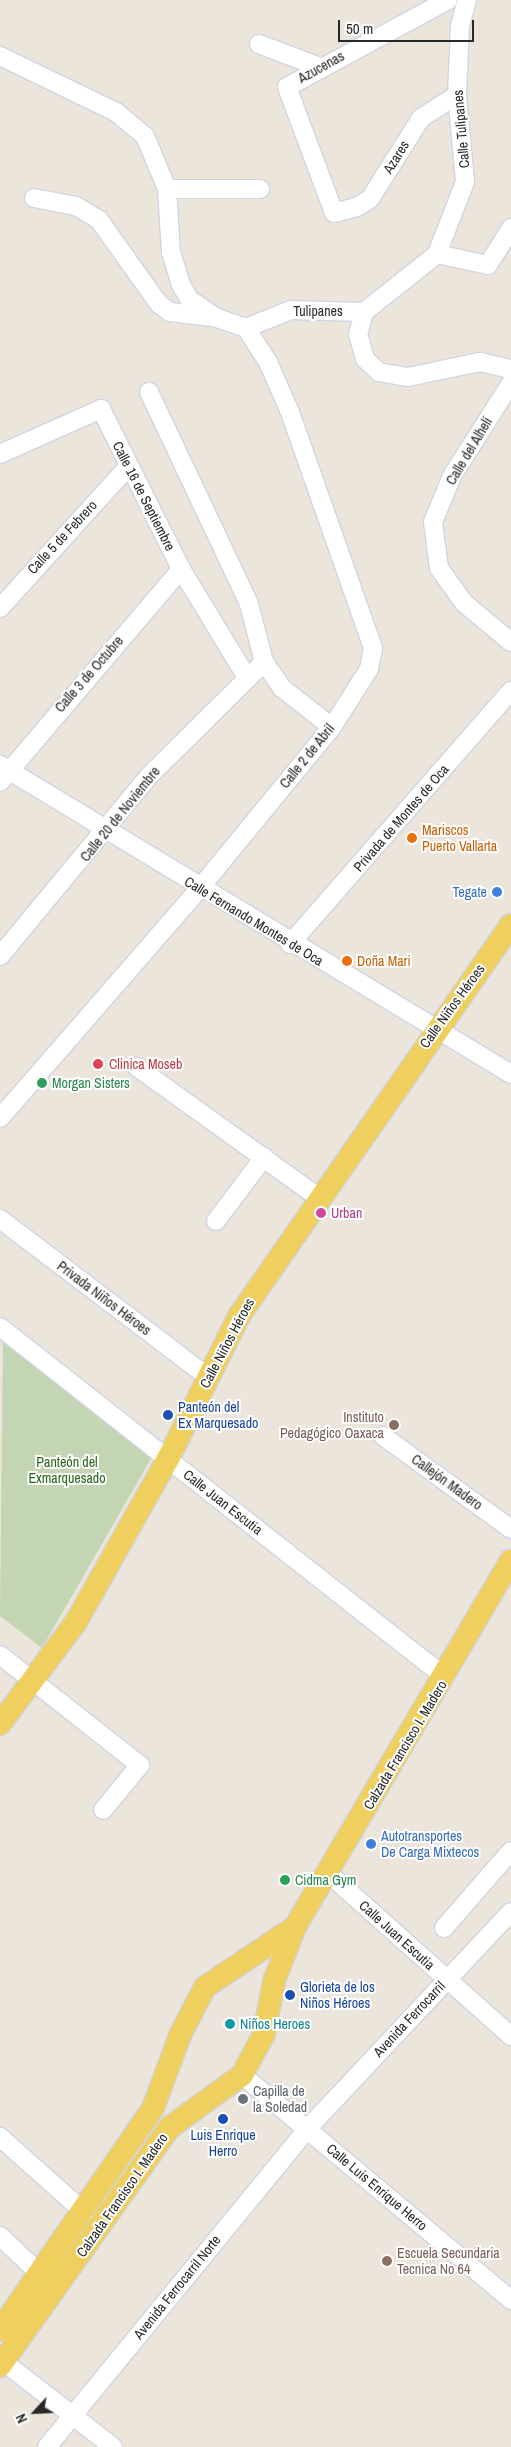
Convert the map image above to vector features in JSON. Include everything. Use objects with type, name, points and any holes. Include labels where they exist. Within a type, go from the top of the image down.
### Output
[{"type":"main road","name":"Calle Niños Héroes","points":[[0,1724],[35,1681],[76,1622],[168,1459],[239,1316],[318,1197],[436,1027],[511,925]]},
{"type":"main road","name":"Calzada Francisco I. Madero","points":[[1,2362],[169,2128],[242,2075],[264,2034],[274,1982],[294,1927],[445,1678],[511,1560]]},
{"type":"main road","name":"Calzada Francisco I. Madero","points":[[0,2330],[84,2212],[161,2094],[181,2033],[205,1987],[294,1927]]},
{"type":"main road","points":[[161,2094],[188,2116]]},
{"type":"street","name":"Azucenas","points":[[334,213],[287,87],[320,67],[448,0]]},
{"type":"street","name":"Calle Tulipanes","points":[[437,254],[465,182],[457,95],[460,26],[467,0]]},
{"type":"street","points":[[259,44],[320,67]]},
{"type":"street","points":[[0,56],[116,112],[153,148],[167,189],[171,252],[181,285],[190,300],[217,318]]},
{"type":"street","name":"Azares","points":[[334,213],[357,208],[370,198],[421,118],[457,95]]},
{"type":"street","points":[[167,189],[260,189]]},
{"type":"street","points":[[34,198],[76,206],[99,220],[159,304],[170,312],[217,318],[246,328]]},
{"type":"street","points":[[511,228],[488,265],[437,254],[364,312],[358,334],[365,359],[380,372],[408,377],[480,362],[511,369]]},
{"type":"street","name":"Tulipanes","points":[[246,328],[291,310],[364,312]]},
{"type":"street","name":"Calle 2 de Abril","points":[[0,1118],[199,889],[332,726],[369,669],[373,648],[289,410],[268,362],[246,328]]},
{"type":"street","name":"Calle del Alhelí","points":[[511,383],[452,476],[433,522],[439,568],[464,603],[511,642]]},
{"type":"street","points":[[149,392],[249,604],[264,662],[282,688],[332,726]]},
{"type":"street","name":"Calle 16 de Septiembre","points":[[0,454],[100,409],[127,468],[181,569],[246,676]]},
{"type":"street","name":"Calle 5 de Febrero","points":[[0,608],[127,468]]},
{"type":"street","name":"Calle 3 de Octubre","points":[[3,773],[181,569]]},
{"type":"street","name":"Calle 20 de Noviembre","points":[[0,956],[108,831],[150,775],[246,676],[264,662]]},
{"type":"street","name":"Privada de Montes de Oca","points":[[290,944],[511,691]]},
{"type":"street","name":"Calle Fernando Montes de Oca","points":[[3,773],[108,831],[290,944],[436,1027],[511,1074]]},
{"type":"street","points":[[137,1067],[318,1197]]},
{"type":"street","points":[[216,1221],[264,1157]]},
{"type":"street","name":"Privada Niños Héroes","points":[[0,1219],[208,1377]]},
{"type":"street","name":"Calle Juan Escutia","points":[[0,1327],[445,1678]]},
{"type":"street","name":"Callejón Madero","points":[[383,1436],[511,1529]]},
{"type":"street","points":[[0,1655],[140,1765],[104,1810]]},
{"type":"street","points":[[444,1928],[511,1851]]},
{"type":"street","name":"Calle Juan Escutia","points":[[328,1873],[511,2036]]},
{"type":"street","name":"Avenida Ferrocarril","points":[[308,2128],[445,1979],[511,1912]]},
{"type":"street","name":"Calle Luis Enrique Herro","points":[[242,2075],[308,2128],[511,2300]]},
{"type":"street","name":"Avenida Ferrocarril Norte","points":[[47,2447],[308,2128]]},
{"type":"street","points":[[0,2137],[84,2212]]},
{"type":"street","points":[[0,2236],[40,2274]]},
{"type":"street","points":[[1,2362],[113,2447]]},
{"type":"green space","name":"Panteón del Exmarquesado","points":[[3,1335],[155,1452],[42,1648],[0,1616]]},
{"type":"place","name":"Mariscos Puerto Vallarta","points":[[412,838]]},
{"type":"place","name":"Tegate","points":[[497,892]]},
{"type":"place","name":"Doña Mari","points":[[347,961]]},
{"type":"place","name":"Clinica Moseb","points":[[98,1064]]},
{"type":"place","name":"Morgan Sisters","points":[[42,1083]]},
{"type":"place","name":"Urban","points":[[321,1213]]},
{"type":"place","name":"Panteón del Ex Marquesado","points":[[168,1415]]},
{"type":"place","name":"Instituto Pedagógico Oaxaca","points":[[394,1425]]},
{"type":"place","name":"Autotransportes De Carga Mixtecos","points":[[371,1844]]},
{"type":"place","name":"Cidma Gym","points":[[285,1880]]},
{"type":"place","name":"Glorieta de los Niños Héroes","points":[[290,1995]]},
{"type":"place","name":"Niños Heroes","points":[[230,2024]]},
{"type":"place","name":"Capilla de la Soledad","points":[[243,2099]]},
{"type":"place","name":"Luis Enrique Herro","points":[[223,2119]]},
{"type":"place","name":"Escuela Secundaria Tecnica No 64","points":[[387,2261]]}]
